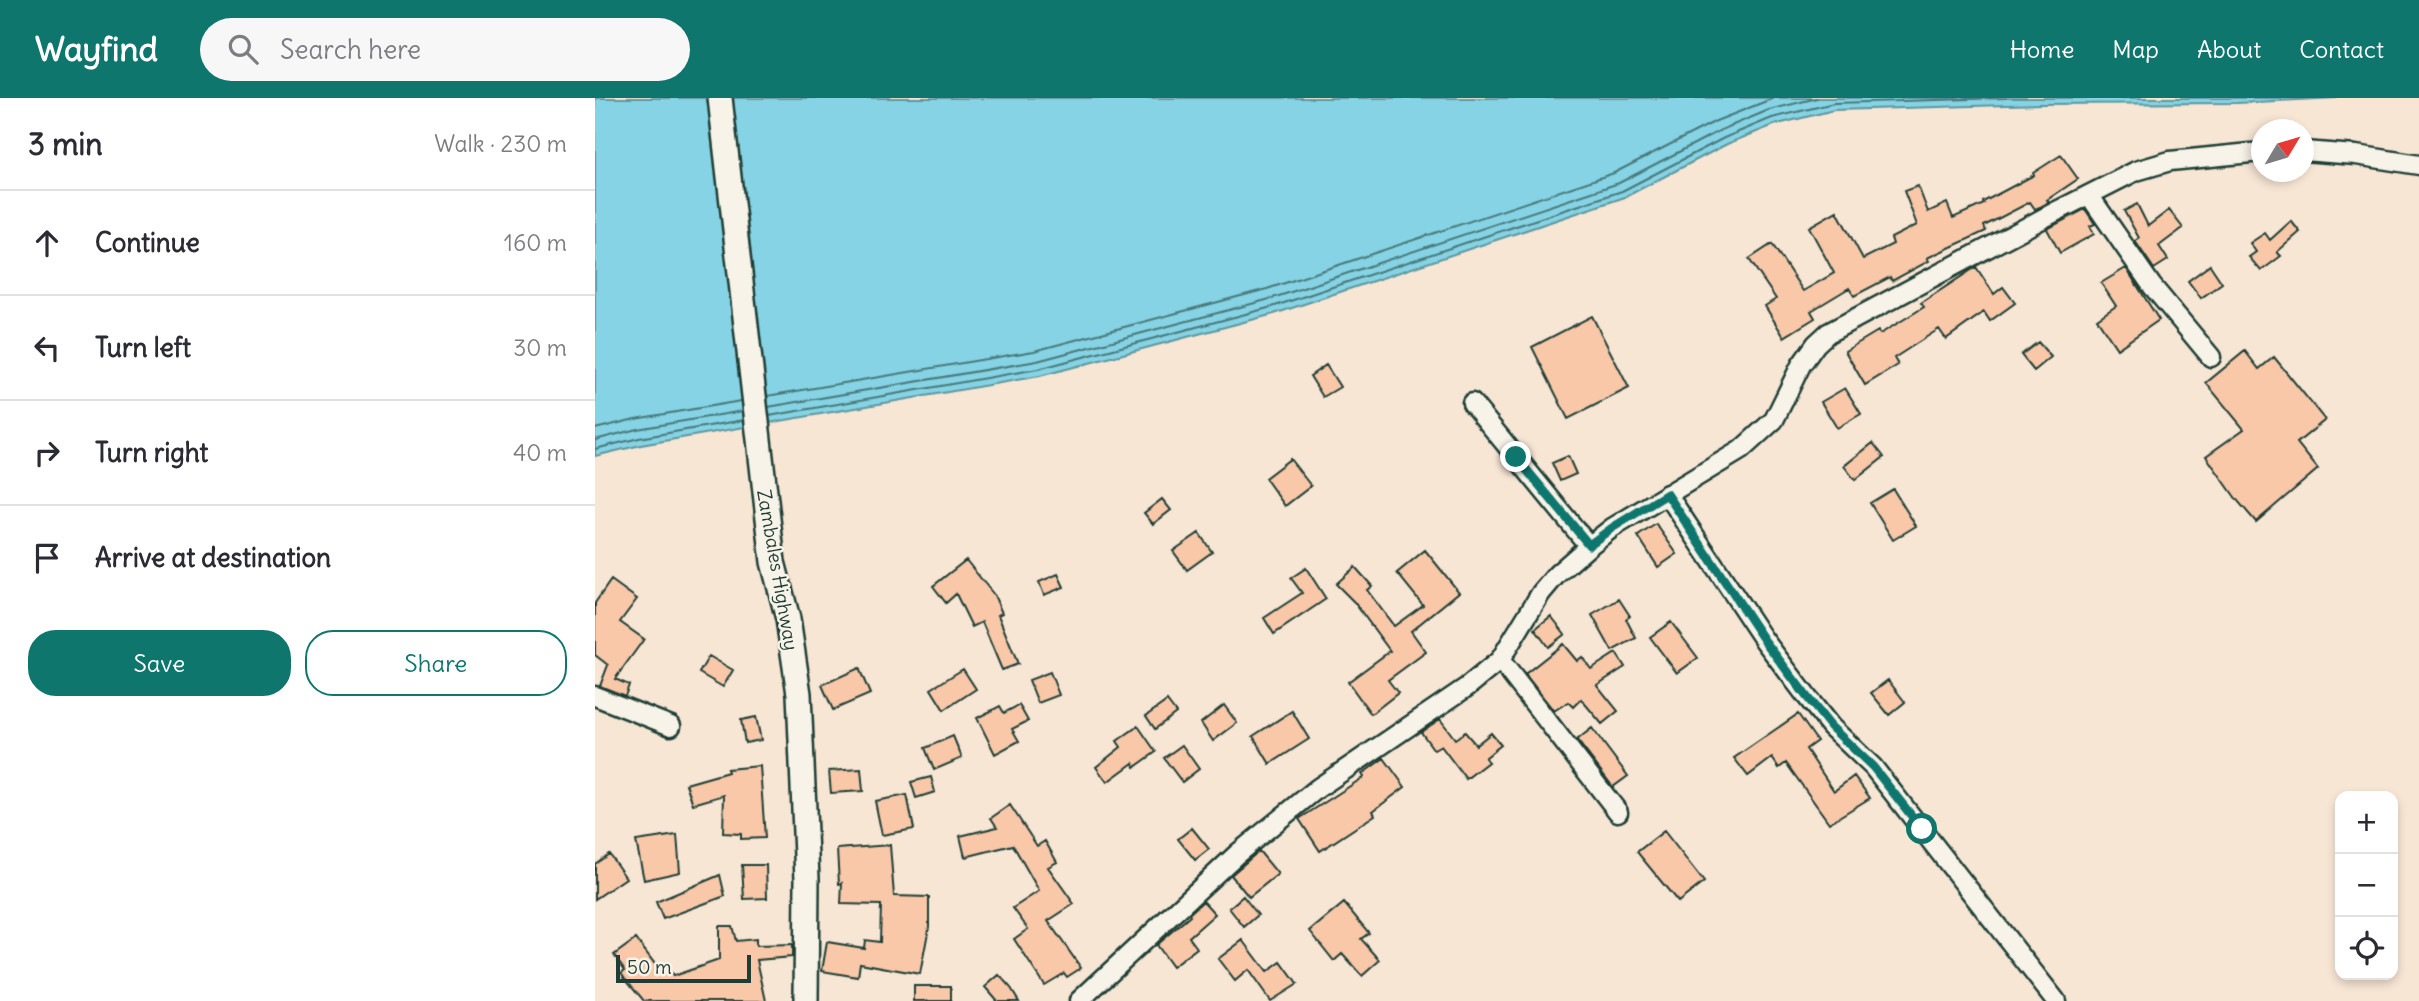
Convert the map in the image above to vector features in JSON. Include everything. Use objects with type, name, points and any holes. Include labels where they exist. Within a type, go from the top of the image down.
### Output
[{"type":"main road","name":"Zambales Highway","points":[[720,98],[773,562],[788,619],[799,694],[807,879],[807,1001]]},
{"type":"street","points":[[2314,152],[2419,165]]},
{"type":"street","points":[[1079,1001],[1237,854],[1318,788],[1467,687],[1500,660],[1541,593],[1557,574],[1589,545],[1612,528],[1741,450],[1774,420],[1801,365],[1828,333],[2136,171],[2170,161],[2251,153]]},
{"type":"street","points":[[2089,195],[2152,286],[2210,357]]},
{"type":"street","points":[[1472,403],[1589,545]]},
{"type":"street","points":[[1667,494],[1764,640],[1807,697],[1831,727],[1873,767],[2056,1001]]},
{"type":"street","points":[[1500,660],[1618,812]]},
{"type":"street","points":[[595,696],[671,726]]},
{"type":"water","points":[[595,98],[2337,98],[2237,103],[2042,104],[1834,110],[1774,125],[1727,144],[1625,197],[1274,314],[1040,376],[641,445],[595,456]]},
{"type":"building","points":[[2061,155],[2078,179],[2040,207],[2035,209],[2030,202],[1984,226],[1986,231],[1927,258],[1929,261],[1892,281],[1890,277],[1854,296],[1849,288],[1811,311],[1815,318],[1784,337],[1765,306],[1776,299],[1749,259],[1772,244],[1803,291],[1834,273],[1809,227],[1837,211],[1863,259],[1893,244],[1891,238],[1917,225],[1904,191],[1918,186],[1928,212],[1947,203],[1953,218],[1984,204],[1983,202],[2034,175],[2033,173]]},
{"type":"building","points":[[2137,204],[2148,226],[2169,210],[2183,228],[2159,246],[2168,260],[2154,269],[2135,241],[2139,238],[2124,211]]},
{"type":"building","points":[[2085,209],[2095,224],[2090,226],[2094,234],[2060,253],[2047,229]]},
{"type":"building","points":[[2291,221],[2300,232],[2277,252],[2281,256],[2261,271],[2249,257],[2256,252],[2250,243],[2265,233],[2270,240]]},
{"type":"building","points":[[2210,265],[2222,283],[2201,298],[2188,281]]},
{"type":"building","points":[[1976,267],[1994,294],[2003,287],[2015,303],[1990,321],[1984,312],[1946,339],[1939,329],[1894,358],[1898,365],[1865,385],[1845,351],[1878,331],[1880,334],[1924,307],[1921,303]]},
{"type":"building","points":[[2126,268],[2159,320],[2117,349],[2097,319],[2116,306],[2101,283]]},
{"type":"building","points":[[1592,316],[1629,388],[1568,419],[1532,347]]},
{"type":"building","points":[[2038,342],[2051,357],[2034,371],[2021,355]]},
{"type":"building","points":[[2245,351],[2259,369],[2274,357],[2325,420],[2297,443],[2318,469],[2256,522],[2206,456],[2244,429],[2206,383]]},
{"type":"building","points":[[1326,365],[1340,387],[1323,397],[1310,376]]},
{"type":"building","points":[[1845,388],[1861,414],[1837,428],[1821,402]]},
{"type":"building","points":[[1873,443],[1884,457],[1855,480],[1844,466]]},
{"type":"building","points":[[1568,456],[1576,474],[1560,481],[1552,463]]},
{"type":"building","points":[[1290,459],[1311,486],[1285,506],[1265,478]]},
{"type":"building","points":[[1893,489],[1916,526],[1893,540],[1870,503]]},
{"type":"building","points":[[1162,499],[1171,510],[1153,524],[1144,513]]},
{"type":"building","points":[[1656,524],[1677,554],[1658,567],[1638,536]]},
{"type":"building","points":[[1199,533],[1212,552],[1187,570],[1173,551]]},
{"type":"building","points":[[1425,550],[1459,592],[1411,631],[1426,652],[1388,680],[1398,693],[1371,714],[1348,682],[1390,651],[1354,602],[1336,584],[1355,567],[1372,586],[1367,590],[1394,626],[1423,605],[1397,573]]},
{"type":"building","points":[[966,560],[994,595],[1002,613],[998,615],[1018,664],[1002,670],[982,622],[972,627],[956,594],[946,603],[933,586]]},
{"type":"building","points":[[1306,568],[1326,599],[1274,634],[1264,618],[1302,593],[1291,578]]},
{"type":"building","points":[[1058,574],[1064,587],[1044,595],[1039,582]]},
{"type":"building","points":[[611,580],[637,599],[620,622],[644,639],[615,679],[629,685],[625,696],[600,686],[608,665],[595,655],[595,603]]},
{"type":"building","points":[[1619,599],[1630,616],[1626,619],[1636,638],[1612,651],[1592,615]]},
{"type":"building","points":[[1551,616],[1565,634],[1548,647],[1535,629]]},
{"type":"building","points":[[1671,622],[1698,658],[1677,673],[1650,637]]},
{"type":"building","points":[[1563,644],[1577,661],[1582,657],[1591,669],[1616,653],[1625,667],[1597,685],[1618,711],[1602,724],[1581,699],[1573,707],[1568,702],[1554,711],[1525,674]]},
{"type":"building","points":[[709,656],[733,670],[723,687],[699,673]]},
{"type":"building","points":[[859,668],[870,694],[833,710],[822,685]]},
{"type":"building","points":[[963,669],[976,689],[944,710],[931,689]]},
{"type":"building","points":[[1050,672],[1059,695],[1038,703],[1029,680]]},
{"type":"building","points":[[1888,680],[1905,702],[1889,715],[1871,693]]},
{"type":"building","points":[[1167,701],[1176,713],[1155,729],[1146,716]]},
{"type":"building","points":[[1019,705],[1028,721],[1012,729],[1019,741],[995,754],[977,718],[1000,706],[1004,713]]},
{"type":"building","points":[[1224,705],[1237,723],[1213,741],[1201,723]]},
{"type":"building","points":[[1292,711],[1309,739],[1270,764],[1253,736]]},
{"type":"building","points":[[1798,714],[1817,741],[1806,749],[1834,791],[1854,776],[1870,798],[1829,823],[1786,763],[1779,768],[1772,758],[1748,776],[1734,758]]},
{"type":"building","points":[[756,717],[761,740],[745,743],[741,720]]},
{"type":"building","points":[[1440,719],[1455,739],[1465,732],[1476,745],[1491,733],[1501,745],[1485,758],[1488,762],[1466,779],[1441,746],[1434,750],[1421,732]]},
{"type":"building","points":[[1138,726],[1156,752],[1135,767],[1133,763],[1107,782],[1096,767],[1121,747],[1117,741]]},
{"type":"building","points":[[1592,728],[1628,776],[1613,787],[1577,740]]},
{"type":"building","points":[[953,736],[962,758],[934,770],[925,748]]},
{"type":"building","points":[[1182,745],[1199,769],[1182,782],[1164,758]]},
{"type":"building","points":[[1384,758],[1405,787],[1373,811],[1375,815],[1320,851],[1299,819],[1364,777],[1362,774]]},
{"type":"building","points":[[760,766],[765,838],[741,839],[741,834],[723,833],[724,795],[693,804],[686,784],[728,772],[727,769]]},
{"type":"building","points":[[861,769],[863,791],[831,793],[829,771]]},
{"type":"building","points":[[931,777],[935,792],[916,798],[911,782]]},
{"type":"building","points":[[907,795],[914,829],[882,835],[875,801]]},
{"type":"building","points":[[1010,805],[1037,846],[1045,841],[1057,862],[1048,867],[1074,904],[1048,921],[1081,968],[1067,977],[1064,973],[1044,985],[1014,939],[1028,929],[1013,908],[1039,891],[1013,845],[965,857],[960,836],[997,827],[991,818]]},
{"type":"building","points":[[1192,828],[1209,849],[1195,860],[1178,839]]},
{"type":"building","points":[[1664,831],[1704,882],[1678,902],[1637,852]]},
{"type":"building","points":[[677,835],[680,872],[644,880],[636,841]]},
{"type":"building","points":[[890,845],[894,896],[929,897],[929,927],[920,974],[860,963],[858,977],[822,971],[827,942],[864,948],[865,940],[880,942],[881,905],[841,904],[842,883],[839,884],[837,849]]},
{"type":"building","points":[[1259,851],[1278,874],[1249,897],[1231,875]]},
{"type":"building","points":[[609,854],[626,878],[595,899],[595,864]]},
{"type":"building","points":[[742,865],[766,865],[767,898],[744,899]]},
{"type":"building","points":[[720,875],[725,896],[663,919],[656,902]]},
{"type":"building","points":[[1243,896],[1258,915],[1244,927],[1229,908]]},
{"type":"building","points":[[1203,901],[1215,914],[1189,937],[1197,948],[1172,967],[1156,945]]},
{"type":"building","points":[[1344,903],[1369,933],[1361,939],[1380,960],[1362,976],[1342,954],[1334,961],[1310,931]]},
{"type":"building","points":[[719,926],[732,926],[736,941],[756,939],[756,946],[792,945],[792,957],[757,960],[766,1001],[644,1001],[621,973],[625,970],[614,955],[636,939],[661,972],[666,968],[673,976],[719,960]]},
{"type":"building","points":[[1243,940],[1267,972],[1281,962],[1297,984],[1270,1001],[1248,970],[1235,981],[1218,959]]},
{"type":"building","points":[[999,975],[1019,1001],[997,1001],[985,987]]},
{"type":"building","points":[[914,986],[951,986],[951,1001],[914,1001]]},
{"type":"route","points":[[1516,457],[1589,545],[1667,494],[1764,640],[1807,697],[1831,727],[1873,767],[1922,829]]}]
